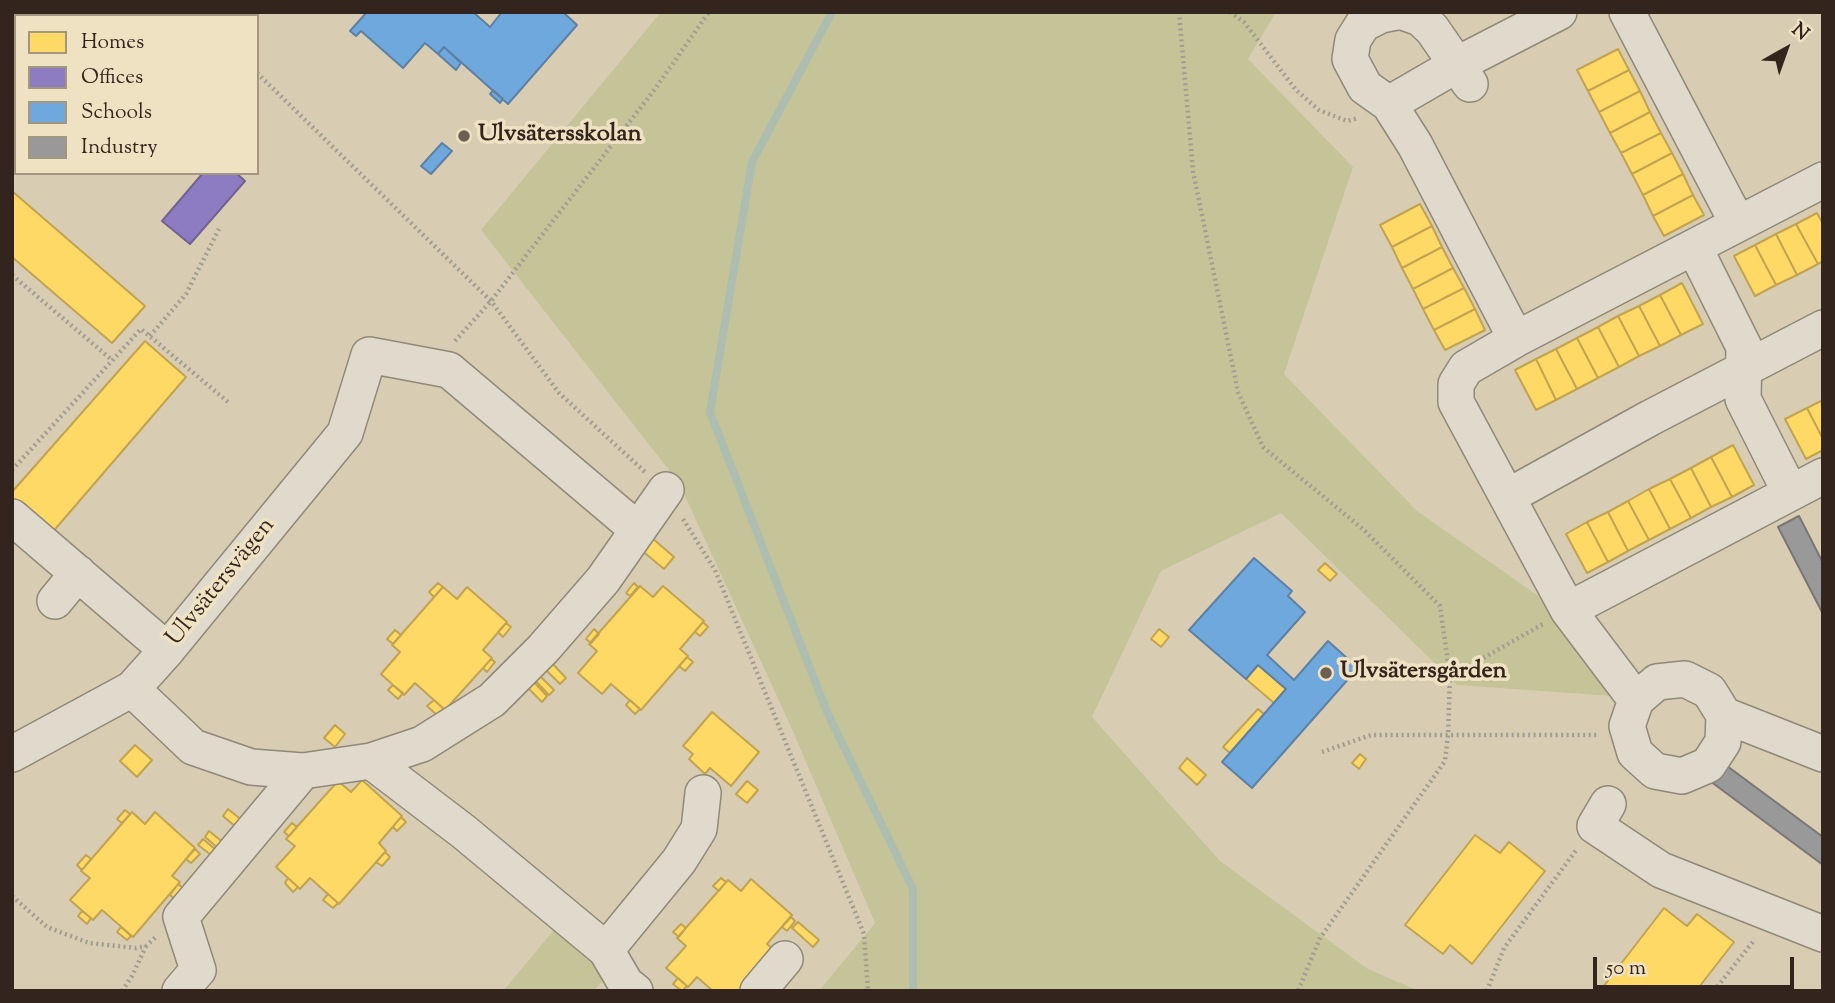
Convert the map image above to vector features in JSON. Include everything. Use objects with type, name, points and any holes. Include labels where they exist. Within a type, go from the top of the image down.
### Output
[{"type":"street","points":[[1396,12],[1381,15],[1363,24],[1353,40],[1350,59],[1365,87],[1389,104],[1415,145],[1516,339]]},
{"type":"street","points":[[1403,12],[1419,18],[1432,29],[1464,74]]},
{"type":"street","points":[[1389,104],[1464,74],[1508,26],[1559,12]]},
{"type":"street","points":[[1627,12],[1738,224]]},
{"type":"street","points":[[1636,700],[1568,610],[1456,402],[1456,384],[1466,368],[1516,339],[1823,180]]},
{"type":"street","points":[[1568,610],[1805,490],[1743,399],[1744,348],[1694,247]]},
{"type":"street","points":[[1507,497],[1823,328]]},
{"type":"street","name":"Ulvsätersvägen","points":[[12,754],[132,689],[167,650],[345,433],[369,355],[432,367]]},
{"type":"street","points":[[432,367],[449,370],[638,530]]},
{"type":"street","points":[[132,689],[193,747],[251,766],[303,771],[371,761],[422,744],[492,700],[543,649],[603,580],[666,490]]},
{"type":"street","points":[[12,517],[78,573],[115,592],[167,650]]},
{"type":"street","points":[[55,601],[78,573]]},
{"type":"street","points":[[1685,679],[1710,691],[1724,715],[1723,742],[1708,765],[1671,781],[1634,753],[1627,726],[1636,700],[1657,682],[1685,679]]},
{"type":"street","points":[[1724,715],[1823,754]]},
{"type":"street","points":[[371,761],[464,832],[606,950],[627,988]]},
{"type":"street","points":[[180,991],[198,970],[181,917],[303,771]]},
{"type":"street","points":[[606,950],[679,861],[699,829],[703,793]]},
{"type":"street","points":[[1601,815],[1661,870],[1823,934]]},
{"type":"street","points":[[758,991],[785,959]]},
{"type":"path","points":[[432,367],[491,301],[655,89],[709,12]]},
{"type":"path","points":[[1180,12],[1194,171],[1238,392],[1263,447],[1364,530],[1440,606],[1450,677],[1448,735],[1444,761],[1320,938],[1298,991]]},
{"type":"path","points":[[1230,12],[1244,22],[1296,90],[1320,110],[1347,121],[1371,116],[1389,104]]},
{"type":"path","points":[[259,75],[491,301],[559,393],[666,490],[715,570],[864,934],[868,991]]},
{"type":"path","points":[[150,336],[186,293],[219,229]]},
{"type":"path","points":[[12,275],[112,360]]},
{"type":"path","points":[[12,470],[141,329],[228,402]]},
{"type":"path","points":[[1450,677],[1568,610]]},
{"type":"path","points":[[1322,752],[1371,735],[1630,736]]},
{"type":"path","points":[[1486,991],[1504,948],[1601,815]]},
{"type":"path","points":[[12,896],[47,927],[89,943],[136,948],[146,946]]},
{"type":"path","points":[[1714,991],[1773,915]]},
{"type":"path","points":[[122,991],[146,946],[181,917]]},
{"type":"green space","points":[[661,12],[1276,12],[1248,59],[1353,167],[1284,374],[1417,511],[1537,595],[1613,696],[1457,685],[1281,513],[1161,571],[1092,717],[1220,861],[1368,969],[1419,991],[819,991],[875,923],[791,727],[679,483],[481,230]]},
{"type":"green space","points":[[554,930],[607,976],[594,991],[503,991]]},
{"type":"building: Homes","points":[[1618,49],[1629,70],[1588,91],[1577,70]]},
{"type":"building: Homes","points":[[1629,70],[1640,91],[1599,112],[1588,91]]},
{"type":"building: Homes","points":[[1640,91],[1650,112],[1610,133],[1599,112]]},
{"type":"building: Homes","points":[[1650,112],[1661,133],[1621,153],[1610,133]]},
{"type":"building: Homes","points":[[1661,133],[1672,153],[1632,174],[1621,153]]},
{"type":"building: Homes","points":[[1672,153],[1683,174],[1643,195],[1632,174]]},
{"type":"building: Homes","points":[[1683,174],[1693,195],[1653,216],[1643,195]]},
{"type":"building: Homes","points":[[12,191],[145,306],[112,343],[12,257]]},
{"type":"building: Homes","points":[[1693,195],[1704,215],[1664,236],[1653,216]]},
{"type":"building: Homes","points":[[1420,204],[1432,226],[1392,247],[1380,225]]},
{"type":"building: Homes","points":[[1817,213],[1823,224],[1823,261],[1818,264],[1796,224]]},
{"type":"building: Homes","points":[[1796,224],[1818,264],[1797,275],[1776,234]]},
{"type":"building: Homes","points":[[1432,226],[1442,247],[1402,268],[1392,247]]},
{"type":"building: Homes","points":[[1776,234],[1797,275],[1776,285],[1755,245]]},
{"type":"building: Homes","points":[[1755,245],[1776,285],[1755,296],[1734,256]]},
{"type":"building: Homes","points":[[1442,247],[1453,268],[1413,289],[1402,268]]},
{"type":"building: Homes","points":[[1453,268],[1464,288],[1423,309],[1413,289]]},
{"type":"building: Homes","points":[[1682,283],[1703,324],[1681,335],[1660,295]]},
{"type":"building: Homes","points":[[1464,288],[1475,309],[1434,330],[1423,309]]},
{"type":"building: Homes","points":[[1660,295],[1681,335],[1660,346],[1639,306]]},
{"type":"building: Homes","points":[[1639,306],[1660,346],[1639,356],[1618,316]]},
{"type":"building: Homes","points":[[1475,309],[1485,330],[1445,350],[1434,330]]},
{"type":"building: Homes","points":[[1618,316],[1639,356],[1619,367],[1598,327]]},
{"type":"building: Homes","points":[[1598,327],[1619,367],[1598,378],[1577,338]]},
{"type":"building: Homes","points":[[1577,338],[1598,378],[1577,389],[1556,349]]},
{"type":"building: Homes","points":[[145,341],[186,377],[51,534],[12,501],[12,492]]},
{"type":"building: Homes","points":[[1556,349],[1577,389],[1556,400],[1536,359]]},
{"type":"building: Homes","points":[[1536,359],[1556,400],[1536,410],[1515,370]]},
{"type":"building: Homes","points":[[1823,400],[1823,439],[1807,408]]},
{"type":"building: Homes","points":[[1807,408],[1823,439],[1823,450],[1806,459],[1785,419]]},
{"type":"building: Homes","points":[[1733,445],[1754,485],[1732,497],[1711,457]]},
{"type":"building: Homes","points":[[1711,457],[1732,497],[1711,507],[1691,468]]},
{"type":"building: Homes","points":[[1691,468],[1711,507],[1691,518],[1670,479]]},
{"type":"building: Homes","points":[[1670,479],[1691,518],[1670,529],[1649,489]]},
{"type":"building: Homes","points":[[1649,489],[1670,529],[1649,540],[1628,501]]},
{"type":"building: Homes","points":[[1628,501],[1649,540],[1628,551],[1608,512]]},
{"type":"building: Homes","points":[[1608,512],[1628,551],[1608,562],[1587,522]]},
{"type":"building: Homes","points":[[1587,522],[1608,562],[1587,573],[1566,534]]},
{"type":"building: Homes","points":[[644,531],[674,557],[664,569],[633,543]]},
{"type":"building: Homes","points":[[1325,563],[1337,574],[1330,581],[1318,570]]},
{"type":"building: Homes","points":[[438,583],[443,587],[434,597],[429,592]]},
{"type":"building: Homes","points":[[634,583],[638,587],[630,596],[626,593]]},
{"type":"building: Homes","points":[[640,586],[653,597],[663,586],[704,621],[680,649],[688,656],[641,710],[611,684],[602,694],[578,673],[597,651],[589,644]]},
{"type":"building: Homes","points":[[443,587],[457,599],[467,587],[507,622],[483,650],[492,658],[445,710],[415,683],[404,695],[381,674],[400,652],[392,645]]},
{"type":"building: Homes","points":[[703,622],[708,627],[700,636],[695,632]]},
{"type":"building: Homes","points":[[506,623],[511,627],[503,637],[498,632]]},
{"type":"building: Homes","points":[[594,629],[599,634],[591,643],[586,639]]},
{"type":"building: Homes","points":[[1159,629],[1169,637],[1161,647],[1151,639]]},
{"type":"building: Homes","points":[[395,630],[401,635],[393,644],[387,639]]},
{"type":"building: Homes","points":[[687,657],[693,662],[685,671],[679,666]]},
{"type":"building: Homes","points":[[491,659],[495,662],[487,672],[483,668]]},
{"type":"building: Homes","points":[[548,659],[566,678],[560,684],[542,666]]},
{"type":"building: Homes","points":[[1258,665],[1286,689],[1274,703],[1246,679]]},
{"type":"building: Homes","points":[[536,672],[554,690],[549,695],[531,676]]},
{"type":"building: Homes","points":[[530,678],[547,696],[542,702],[524,684]]},
{"type":"building: Homes","points":[[393,685],[403,693],[398,699],[388,690]]},
{"type":"building: Homes","points":[[434,700],[444,709],[438,716],[427,706]]},
{"type":"building: Homes","points":[[630,700],[640,709],[635,714],[626,705]]},
{"type":"building: Homes","points":[[1258,709],[1264,714],[1230,753],[1223,747]]},
{"type":"building: Homes","points":[[712,712],[759,752],[731,786],[710,768],[705,774],[689,759],[693,754],[683,746]]},
{"type":"building: Homes","points":[[335,725],[345,734],[335,747],[324,738]]},
{"type":"building: Homes","points":[[135,745],[152,760],[137,777],[120,761]]},
{"type":"building: Homes","points":[[1360,754],[1366,759],[1359,769],[1352,763]]},
{"type":"building: Homes","points":[[1187,758],[1206,775],[1197,785],[1179,768]]},
{"type":"building: Homes","points":[[362,780],[402,816],[379,843],[386,851],[339,904],[310,878],[300,889],[276,867],[295,846],[286,839],[338,781],[351,792]]},
{"type":"building: Homes","points":[[747,781],[758,790],[747,803],[736,794]]},
{"type":"building: Homes","points":[[228,809],[249,826],[243,833],[223,816]]},
{"type":"building: Homes","points":[[125,810],[130,814],[122,823],[117,819]]},
{"type":"building: Homes","points":[[132,812],[145,824],[155,812],[195,848],[172,876],[180,882],[133,937],[102,910],[93,920],[70,900],[90,878],[81,871]]},
{"type":"building: Homes","points":[[401,817],[406,822],[397,831],[393,827]]},
{"type":"building: Homes","points":[[292,823],[297,827],[289,836],[284,832]]},
{"type":"building: Homes","points":[[209,831],[230,848],[225,854],[205,837]]},
{"type":"building: Homes","points":[[1475,835],[1500,853],[1509,842],[1545,871],[1472,964],[1450,945],[1443,954],[1405,925]]},
{"type":"building: Homes","points":[[203,839],[223,856],[219,861],[198,845]]},
{"type":"building: Homes","points":[[195,849],[200,854],[191,863],[186,859]]},
{"type":"building: Homes","points":[[385,852],[390,857],[382,866],[376,862]]},
{"type":"building: Homes","points":[[86,855],[91,859],[82,870],[77,865]]},
{"type":"building: Homes","points":[[288,878],[298,887],[293,892],[285,883]]},
{"type":"building: Homes","points":[[721,878],[726,882],[719,891],[713,886]]},
{"type":"building: Homes","points":[[751,879],[792,915],[767,944],[775,951],[740,991],[713,991],[697,977],[688,987],[666,968],[686,946],[677,938],[728,880],[741,891]]},
{"type":"building: Homes","points":[[178,884],[183,888],[175,899],[170,895]]},
{"type":"building: Homes","points":[[328,894],[338,903],[333,908],[323,900]]},
{"type":"building: Homes","points":[[1664,908],[1687,926],[1697,914],[1734,942],[1696,991],[1600,991]]},
{"type":"building: Homes","points":[[82,911],[91,918],[87,924],[78,916]]},
{"type":"building: Homes","points":[[791,917],[795,921],[787,931],[782,927]]},
{"type":"building: Homes","points":[[798,922],[819,940],[813,947],[792,928]]},
{"type":"building: Homes","points":[[681,924],[686,928],[679,937],[673,932]]},
{"type":"building: Homes","points":[[121,927],[131,936],[127,940],[117,932]]},
{"type":"building: Homes","points":[[678,978],[687,986],[682,991],[673,984]]},
{"type":"building: Offices","points":[[201,175],[238,175],[245,181],[190,244],[162,221]]},
{"type":"building: Schools","points":[[367,12],[473,12],[490,27],[502,12],[563,12],[577,25],[508,104],[444,47],[438,54],[425,43],[403,68],[361,31],[356,36],[350,31]]},
{"type":"building: Schools","points":[[444,47],[461,63],[456,70],[438,54]]},
{"type":"building: Schools","points":[[493,90],[503,99],[500,103],[490,94]]},
{"type":"building: Schools","points":[[442,143],[452,151],[431,174],[421,166]]},
{"type":"building: Schools","name":"Ulvsätersgården","points":[[1254,558],[1292,591],[1288,596],[1305,612],[1267,655],[1294,680],[1328,641],[1358,668],[1252,788],[1222,762],[1286,689],[1258,665],[1246,679],[1189,630]]},
{"type":"building: Industry","points":[[1799,516],[1823,563],[1823,614],[1778,527]]},
{"type":"building: Industry","points":[[1723,763],[1823,837],[1823,865],[1710,781]]},
{"type":"waterway","points":[[832,12],[752,162],[710,412],[827,712],[913,889],[913,991]]},
{"type":"place","name":"Ulvsätersskolan","points":[[464,136]]},
{"type":"place","name":"Ulvsätersgården","points":[[1326,673]]}]
